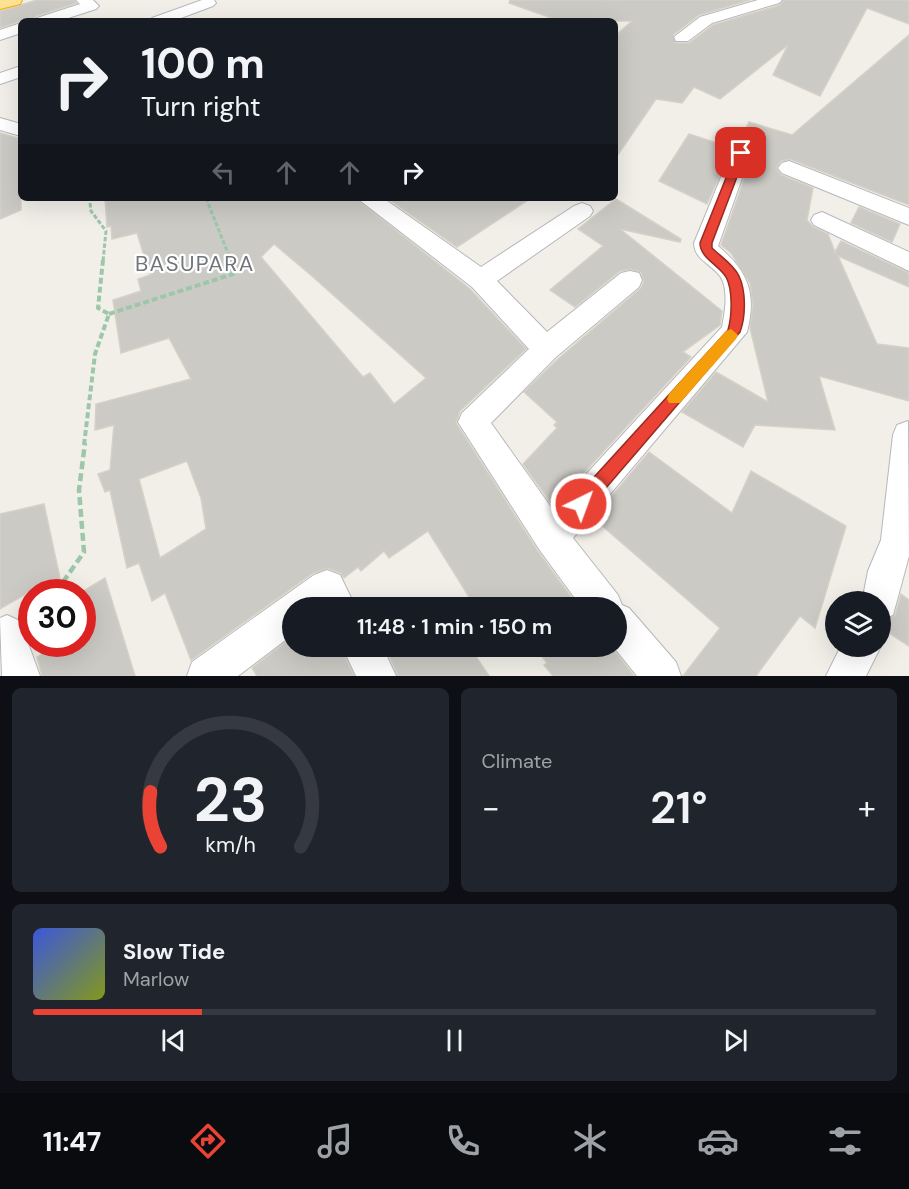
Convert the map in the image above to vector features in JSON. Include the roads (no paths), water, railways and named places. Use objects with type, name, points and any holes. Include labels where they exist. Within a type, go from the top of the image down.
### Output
[{"type":"highway","points":[[0,3],[13,0]]},
{"type":"street","points":[[52,18],[90,6],[84,0]]},
{"type":"street","points":[[682,37],[706,20],[774,0]]},
{"type":"street","points":[[166,18],[208,3]]},
{"type":"street","points":[[0,35],[18,29]]},
{"type":"street","points":[[0,79],[18,73]]},
{"type":"street","points":[[0,124],[18,129]]},
{"type":"street","points":[[551,537],[734,332],[737,323],[737,298],[733,276],[706,249],[706,243],[741,153]]},
{"type":"street","points":[[789,168],[909,217]]},
{"type":"street","points":[[372,201],[481,280],[546,349]]},
{"type":"street","points":[[481,280],[582,211]]},
{"type":"street","points":[[822,220],[909,262]]},
{"type":"street","points":[[597,597],[551,537],[473,422],[546,349],[630,280]]},
{"type":"street","points":[[882,591],[886,572],[898,540],[908,435]]},
{"type":"street","points":[[315,597],[327,588],[332,597]]},
{"type":"street","points":[[206,676],[282,620]]},
{"type":"street","points":[[0,638],[7,634],[21,676]]},
{"type":"street","points":[[627,634],[662,676]]},
{"type":"street","points":[[367,657],[377,676]]},
{"type":"street","points":[[845,676],[856,657]]},
{"type":"district","name":"BASUPARA","points":[[195,263]]}]
